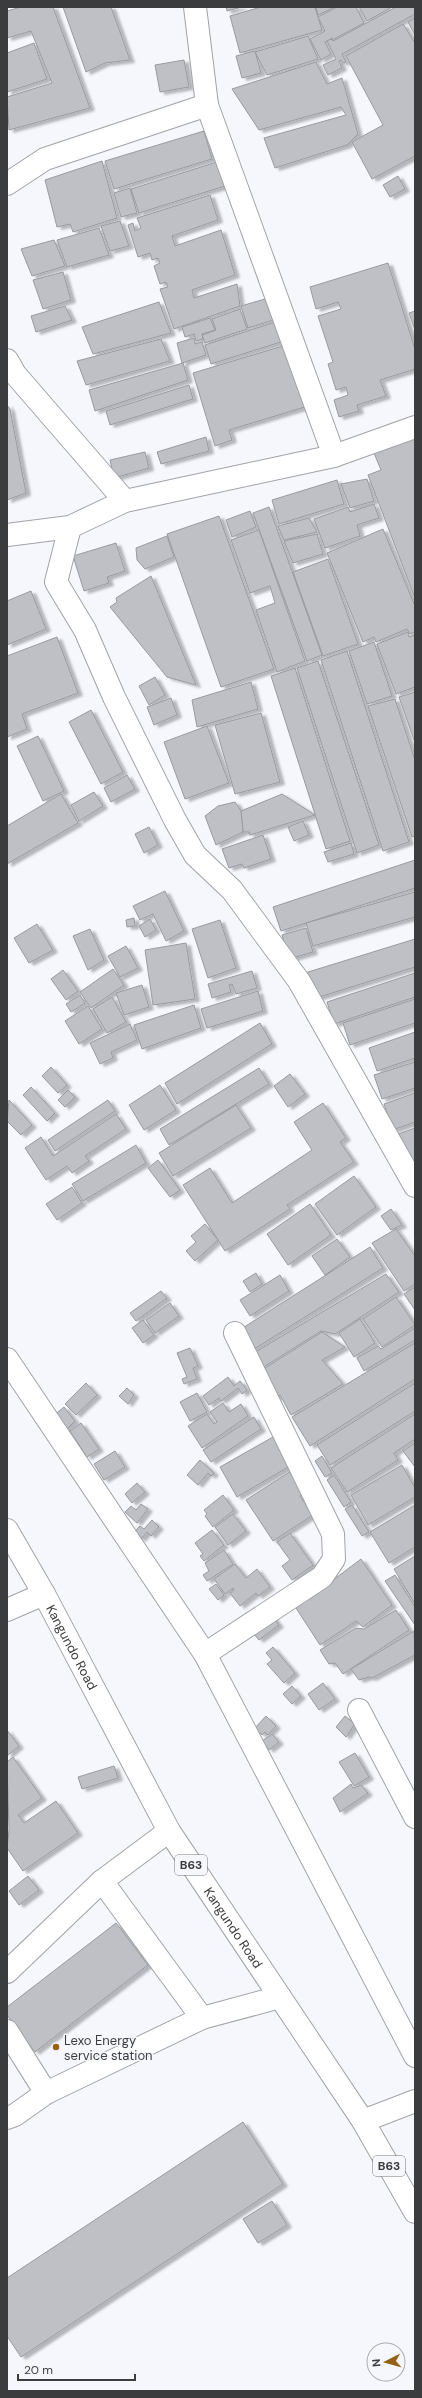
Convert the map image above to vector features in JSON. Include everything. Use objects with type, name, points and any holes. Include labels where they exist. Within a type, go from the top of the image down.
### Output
[{"type":"main road","points":[[195,7],[207,105],[334,456]]},
{"type":"main road","points":[[7,184],[45,159],[207,105]]},
{"type":"main road","points":[[7,360],[16,374],[125,501]]},
{"type":"main road","points":[[7,535],[70,527],[125,501],[334,456],[415,427]]},
{"type":"main road","points":[[70,527],[56,582],[85,630],[114,697],[175,820],[195,856],[232,890],[299,981],[415,1186]]},
{"type":"main road","points":[[205,1654],[322,1577],[334,1559],[333,1534],[235,1333]]},
{"type":"main road","points":[[7,1359],[205,1654],[415,2056]]},
{"type":"main road","name":"Kangundo Road","points":[[7,1530],[44,1594],[169,1831],[363,2120],[415,2212]]},
{"type":"main road","points":[[7,1610],[44,1594]]},
{"type":"main road","points":[[359,1710],[415,1817]]},
{"type":"main road","points":[[7,1972],[102,1880],[169,1831]]},
{"type":"main road","points":[[102,1880],[202,2018]]},
{"type":"main road","points":[[7,2118],[15,2115],[46,2093],[202,2018],[280,1996]]},
{"type":"main road","points":[[7,2031],[46,2093]]},
{"type":"main road","points":[[363,2120],[415,2101]]},
{"type":"building","points":[[21,7],[53,7],[90,108],[9,130],[7,97],[52,83],[31,31],[7,38],[7,11]]},
{"type":"building","points":[[63,7],[111,7],[130,60],[105,63],[86,72]]},
{"type":"building","points":[[226,7],[242,7],[227,11]]},
{"type":"building","points":[[261,7],[315,7],[322,30],[240,53],[230,16]]},
{"type":"building","points":[[316,7],[335,7],[318,15]]},
{"type":"building","points":[[337,7],[356,7],[364,23],[332,40],[332,38],[325,42],[331,54],[321,60],[310,39],[325,31],[318,17]]},
{"type":"building","points":[[359,7],[392,7],[367,21]]},
{"type":"building","points":[[396,7],[415,7],[415,14],[342,54],[346,62],[343,63],[341,60],[339,61],[342,68],[328,75],[323,65],[336,59],[327,41],[331,39],[333,41]]},
{"type":"building","points":[[415,18],[415,35],[408,22]]},
{"type":"building","points":[[403,24],[415,43],[415,156],[372,179],[352,142],[383,125],[346,56]]},
{"type":"building","points":[[308,36],[318,59],[267,75],[255,52]]},
{"type":"building","points":[[34,43],[47,79],[7,92],[7,53]]},
{"type":"building","points":[[255,51],[261,73],[242,78],[236,56]]},
{"type":"building","points":[[184,60],[189,87],[160,92],[155,65]]},
{"type":"building","points":[[316,62],[327,84],[342,78],[358,134],[347,145],[275,168],[264,138],[346,115],[341,107],[259,130],[232,89]]},
{"type":"building","points":[[204,131],[212,159],[114,189],[105,161]]},
{"type":"building","points":[[102,161],[117,218],[73,232],[70,224],[57,227],[45,180]]},
{"type":"building","points":[[217,162],[225,186],[139,213],[131,189]]},
{"type":"building","points":[[398,176],[405,189],[390,197],[383,185]]},
{"type":"building","points":[[130,188],[137,213],[121,217],[114,193]]},
{"type":"building","points":[[210,195],[218,220],[172,236],[175,246],[221,230],[235,275],[192,290],[194,298],[237,284],[240,306],[174,329],[160,289],[168,287],[166,282],[160,284],[154,266],[160,263],[158,258],[152,260],[150,253],[138,257],[128,225],[133,223],[135,231],[141,228],[137,218]]},
{"type":"building","points":[[120,221],[129,246],[110,251],[101,226]]},
{"type":"building","points":[[99,228],[109,255],[67,267],[57,240]]},
{"type":"building","points":[[54,240],[65,266],[32,276],[21,249]]},
{"type":"building","points":[[388,263],[415,349],[415,369],[380,380],[386,396],[357,405],[359,411],[339,417],[334,400],[348,395],[346,387],[336,390],[328,364],[333,362],[318,316],[341,309],[338,302],[316,309],[310,287]]},
{"type":"building","points":[[63,272],[71,300],[43,309],[33,280]]},
{"type":"building","points":[[265,299],[270,313],[275,312],[277,319],[248,328],[241,306]]},
{"type":"building","points":[[159,302],[171,333],[93,354],[82,327]]},
{"type":"building","points":[[65,306],[72,320],[36,332],[31,316]]},
{"type":"building","points":[[240,309],[247,329],[205,343],[202,335],[216,330],[212,319]]},
{"type":"building","points":[[415,311],[415,330],[409,313]]},
{"type":"building","points":[[210,318],[215,330],[202,334],[203,339],[196,341],[194,334],[185,337],[182,327]]},
{"type":"building","points":[[278,321],[284,341],[211,364],[205,345]]},
{"type":"building","points":[[194,338],[195,344],[202,342],[206,355],[182,363],[177,343]]},
{"type":"building","points":[[161,339],[170,361],[86,385],[77,361]]},
{"type":"building","points":[[286,345],[305,407],[229,430],[232,440],[215,446],[193,373]]},
{"type":"building","points":[[183,363],[188,380],[95,411],[89,390]]},
{"type":"building","points":[[189,385],[193,399],[110,425],[106,411]]},
{"type":"building","points":[[7,405],[10,409],[26,493],[7,500]]},
{"type":"building","points":[[206,437],[209,451],[161,464],[157,452]]},
{"type":"building","points":[[415,438],[415,598],[368,475],[381,470],[374,453]]},
{"type":"building","points":[[145,452],[149,468],[114,478],[110,460]]},
{"type":"building","points":[[367,479],[374,501],[350,508],[341,484]]},
{"type":"building","points":[[337,480],[344,504],[279,524],[272,500]]},
{"type":"building","points":[[374,504],[379,518],[357,525],[360,536],[325,548],[314,519],[348,507],[350,512]]},
{"type":"building","points":[[269,507],[322,655],[307,661],[253,513]]},
{"type":"building","points":[[250,511],[256,527],[232,537],[226,520]]},
{"type":"building","points":[[219,516],[274,669],[221,687],[167,534]]},
{"type":"building","points":[[309,518],[317,532],[284,540],[278,526]]},
{"type":"building","points":[[383,529],[415,606],[415,632],[410,634],[407,629],[376,642],[374,637],[363,642],[327,553]]},
{"type":"building","points":[[259,530],[305,661],[277,672],[256,610],[275,603],[270,586],[250,593],[231,540]]},
{"type":"building","points":[[317,534],[323,554],[293,563],[284,541]]},
{"type":"building","points":[[167,536],[174,557],[145,569],[137,560],[136,548]]},
{"type":"building","points":[[116,543],[125,571],[107,577],[109,583],[84,591],[73,556]]},
{"type":"building","points":[[328,559],[358,644],[323,656],[293,572]]},
{"type":"building","points":[[151,576],[196,685],[167,677],[110,607],[117,602],[116,598]]},
{"type":"building","points":[[31,591],[46,629],[7,645],[7,601]]},
{"type":"building","points":[[408,632],[409,637],[415,635],[415,687],[396,694],[377,644]]},
{"type":"building","points":[[57,637],[78,693],[22,714],[27,729],[7,737],[7,656]]},
{"type":"building","points":[[374,642],[392,696],[367,704],[349,651]]},
{"type":"building","points":[[347,651],[409,842],[383,851],[321,660]]},
{"type":"building","points":[[318,661],[379,845],[357,853],[297,668]]},
{"type":"building","points":[[295,668],[350,841],[326,849],[271,676]]},
{"type":"building","points":[[155,677],[165,695],[149,705],[139,686]]},
{"type":"building","points":[[251,682],[258,709],[197,727],[192,700]]},
{"type":"building","points":[[415,692],[415,740],[414,740],[399,697]]},
{"type":"building","points":[[171,698],[177,715],[154,725],[147,707]]},
{"type":"building","points":[[395,699],[415,760],[415,836],[412,837],[368,706]]},
{"type":"building","points":[[91,710],[123,772],[101,784],[69,722]]},
{"type":"building","points":[[261,713],[280,782],[235,794],[215,725]]},
{"type":"building","points":[[207,726],[229,783],[185,799],[164,742]]},
{"type":"building","points":[[38,736],[64,791],[43,801],[17,746]]},
{"type":"building","points":[[127,775],[135,789],[111,802],[104,788]]},
{"type":"building","points":[[94,792],[103,806],[79,821],[71,805]]},
{"type":"building","points":[[61,794],[78,823],[7,864],[7,826]]},
{"type":"building","points":[[282,794],[315,815],[250,835],[249,832],[243,832],[241,811]]},
{"type":"building","points":[[235,802],[241,811],[243,832],[216,845],[205,816],[218,806]]},
{"type":"building","points":[[303,821],[309,835],[294,841],[288,827]]},
{"type":"building","points":[[149,827],[158,845],[144,853],[135,834]]},
{"type":"building","points":[[263,835],[271,859],[244,868],[242,864],[229,868],[222,849]]},
{"type":"building","points":[[351,843],[354,854],[328,862],[324,852]]},
{"type":"building","points":[[415,860],[415,888],[281,931],[273,907]]},
{"type":"building","points":[[165,891],[184,931],[166,941],[153,914],[140,920],[133,906]]},
{"type":"building","points":[[415,892],[415,917],[313,946],[306,923]]},
{"type":"building","points":[[134,918],[135,926],[127,927],[126,920]]},
{"type":"building","points":[[150,919],[156,930],[145,937],[139,926]]},
{"type":"building","points":[[220,920],[236,968],[208,978],[192,929]]},
{"type":"building","points":[[37,924],[53,950],[29,963],[14,938]]},
{"type":"building","points":[[306,928],[313,952],[289,959],[282,935]]},
{"type":"building","points":[[90,929],[104,960],[88,970],[73,936]]},
{"type":"building","points":[[415,939],[415,967],[313,999],[305,973]]},
{"type":"building","points":[[186,943],[195,999],[153,1005],[145,950]]},
{"type":"building","points":[[126,946],[138,968],[120,977],[108,956]]},
{"type":"building","points":[[113,969],[124,985],[91,1008],[80,992]]},
{"type":"building","points":[[63,970],[78,991],[66,1000],[51,979]]},
{"type":"building","points":[[252,971],[257,988],[236,994],[232,984],[229,985],[231,992],[212,998],[208,984]]},
{"type":"building","points":[[415,973],[415,997],[334,1024],[327,1002]]},
{"type":"building","points":[[142,985],[149,1007],[124,1015],[116,993]]},
{"type":"building","points":[[258,991],[263,1011],[207,1028],[201,1009]]},
{"type":"building","points":[[80,995],[85,1003],[71,1012],[66,1004]]},
{"type":"building","points":[[112,997],[126,1022],[107,1033],[93,1009]]},
{"type":"building","points":[[415,999],[415,1023],[350,1045],[343,1023]]},
{"type":"building","points":[[194,1005],[201,1028],[142,1049],[134,1025]]},
{"type":"building","points":[[88,1006],[102,1029],[79,1044],[65,1021]]},
{"type":"building","points":[[260,1023],[272,1044],[177,1104],[165,1083]]},
{"type":"building","points":[[130,1024],[137,1040],[111,1052],[113,1058],[100,1064],[90,1043]]},
{"type":"building","points":[[415,1032],[415,1058],[377,1071],[369,1048]]},
{"type":"building","points":[[415,1062],[415,1088],[382,1099],[374,1075]]},
{"type":"building","points":[[51,1067],[67,1085],[58,1093],[42,1076]]},
{"type":"building","points":[[259,1068],[269,1084],[169,1145],[160,1129]]},
{"type":"building","points":[[290,1074],[305,1094],[288,1107],[274,1086]]},
{"type":"building","points":[[160,1085],[176,1110],[144,1130],[129,1105]]},
{"type":"building","points":[[31,1087],[55,1113],[47,1121],[23,1095]]},
{"type":"building","points":[[68,1090],[75,1097],[65,1107],[58,1100]]},
{"type":"building","points":[[415,1093],[415,1122],[393,1130],[384,1104]]},
{"type":"building","points":[[9,1100],[32,1125],[21,1135],[7,1121]]},
{"type":"building","points":[[108,1100],[115,1111],[55,1151],[48,1140]]},
{"type":"building","points":[[323,1103],[346,1138],[340,1142],[354,1162],[287,1205],[290,1209],[225,1251],[183,1185],[210,1168],[232,1203],[312,1150],[294,1122]]},
{"type":"building","points":[[236,1105],[251,1128],[173,1176],[159,1153]]},
{"type":"building","points":[[116,1114],[126,1129],[85,1156],[89,1161],[72,1173],[67,1166],[46,1180],[25,1148],[41,1137],[53,1156]]},
{"type":"building","points":[[415,1128],[415,1176],[390,1137]]},
{"type":"building","points":[[136,1145],[146,1163],[83,1201],[72,1184]]},
{"type":"building","points":[[158,1160],[180,1190],[170,1197],[148,1168]]},
{"type":"building","points":[[354,1176],[376,1207],[337,1235],[315,1204]]},
{"type":"building","points":[[72,1187],[82,1203],[57,1220],[46,1204]]},
{"type":"building","points":[[310,1204],[331,1235],[288,1265],[267,1234]]},
{"type":"building","points":[[391,1209],[402,1225],[391,1230],[381,1216]]},
{"type":"building","points":[[205,1224],[218,1240],[195,1261],[186,1251],[196,1242],[191,1236]]},
{"type":"building","points":[[396,1229],[415,1256],[415,1284],[404,1291],[372,1243]]},
{"type":"building","points":[[337,1239],[350,1257],[325,1275],[312,1256]]},
{"type":"building","points":[[370,1247],[383,1268],[251,1351],[238,1331]]},
{"type":"building","points":[[256,1273],[262,1284],[250,1292],[243,1281]]},
{"type":"building","points":[[386,1274],[399,1292],[335,1334],[321,1331],[262,1368],[252,1354]]},
{"type":"building","points":[[280,1275],[289,1291],[250,1316],[240,1300]]},
{"type":"building","points":[[415,1287],[415,1310],[404,1294]]},
{"type":"building","points":[[161,1291],[167,1298],[136,1321],[130,1313]]},
{"type":"building","points":[[396,1297],[415,1325],[382,1347],[363,1319]]},
{"type":"building","points":[[170,1303],[179,1316],[155,1333],[146,1320]]},
{"type":"building","points":[[360,1319],[375,1343],[354,1357],[339,1333]]},
{"type":"building","points":[[143,1320],[154,1335],[143,1343],[132,1328]]},
{"type":"building","points":[[415,1328],[415,1340],[364,1371],[357,1358],[378,1346],[381,1349]]},
{"type":"building","points":[[322,1332],[345,1347],[322,1360],[343,1384],[291,1415],[280,1395],[273,1400],[262,1370]]},
{"type":"building","points":[[415,1343],[415,1379],[310,1446],[292,1417]]},
{"type":"building","points":[[190,1348],[198,1366],[193,1368],[197,1379],[184,1384],[182,1379],[187,1377],[177,1353]]},
{"type":"building","points":[[228,1377],[234,1386],[240,1381],[247,1390],[242,1394],[238,1388],[221,1401],[219,1398],[209,1405],[203,1396]]},
{"type":"building","points":[[86,1383],[97,1395],[76,1415],[65,1404]]},
{"type":"building","points":[[415,1383],[415,1411],[330,1465],[317,1445]]},
{"type":"building","points":[[127,1388],[134,1395],[128,1404],[119,1396]]},
{"type":"building","points":[[197,1393],[207,1412],[190,1421],[180,1402]]},
{"type":"building","points":[[223,1403],[229,1412],[241,1404],[248,1416],[202,1448],[188,1426],[207,1414],[214,1424],[217,1422],[210,1412]]},
{"type":"building","points":[[64,1407],[75,1421],[64,1432],[52,1417]]},
{"type":"building","points":[[415,1414],[415,1439],[394,1453],[398,1460],[347,1492],[331,1468]]},
{"type":"building","points":[[254,1417],[261,1429],[211,1462],[203,1450]]},
{"type":"building","points":[[81,1423],[99,1449],[87,1457],[70,1431]]},
{"type":"building","points":[[273,1437],[290,1466],[237,1497],[220,1467]]},
{"type":"building","points":[[415,1443],[415,1467],[403,1451]]},
{"type":"building","points":[[115,1451],[125,1467],[104,1480],[94,1464]]},
{"type":"building","points":[[322,1456],[332,1473],[325,1477],[315,1461]]},
{"type":"building","points":[[200,1460],[214,1473],[211,1476],[208,1473],[198,1485],[187,1475]]},
{"type":"building","points":[[402,1465],[415,1488],[415,1497],[368,1525],[351,1495]]},
{"type":"building","points":[[291,1471],[305,1493],[300,1496],[313,1515],[273,1541],[246,1500]]},
{"type":"building","points":[[334,1475],[351,1502],[344,1507],[327,1480]]},
{"type":"building","points":[[137,1483],[145,1492],[132,1503],[125,1494]]},
{"type":"building","points":[[223,1495],[234,1510],[213,1527],[205,1516],[207,1514],[204,1510]]},
{"type":"building","points":[[141,1504],[148,1509],[137,1523],[125,1512],[131,1506],[136,1510]]},
{"type":"building","points":[[352,1505],[369,1532],[362,1536],[345,1509]]},
{"type":"building","points":[[415,1505],[415,1547],[389,1563],[370,1532]]},
{"type":"building","points":[[233,1514],[246,1531],[228,1545],[215,1527]]},
{"type":"building","points":[[152,1520],[159,1527],[151,1536],[147,1532],[141,1539],[133,1533],[140,1526],[144,1529]]},
{"type":"building","points":[[212,1530],[224,1545],[204,1561],[200,1556],[203,1554],[195,1543]]},
{"type":"building","points":[[290,1533],[313,1565],[292,1580],[282,1566],[290,1560],[277,1542]]},
{"type":"building","points":[[224,1550],[233,1564],[207,1581],[203,1575],[209,1571],[205,1563]]},
{"type":"building","points":[[415,1556],[415,1604],[394,1569]]},
{"type":"building","points":[[361,1559],[392,1605],[363,1627],[356,1621],[320,1645],[296,1608]]},
{"type":"building","points":[[235,1564],[246,1578],[257,1569],[270,1587],[258,1596],[256,1593],[240,1606],[230,1593],[234,1590],[233,1588],[225,1594],[214,1579]]},
{"type":"building","points":[[395,1575],[415,1607],[415,1625],[385,1581]]},
{"type":"building","points":[[216,1584],[224,1595],[218,1600],[209,1589]]},
{"type":"building","points":[[396,1610],[409,1630],[343,1674],[335,1663],[329,1664],[320,1650],[356,1628],[364,1629]]},
{"type":"building","points":[[270,1613],[279,1625],[259,1640],[249,1628]]},
{"type":"building","points":[[414,1631],[415,1655],[372,1678],[369,1677],[359,1680],[351,1669]]},
{"type":"building","points":[[273,1647],[295,1673],[284,1683],[267,1664],[272,1660],[266,1653]]},
{"type":"building","points":[[323,1683],[335,1699],[319,1710],[308,1694]]},
{"type":"building","points":[[292,1686],[301,1696],[292,1704],[283,1694]]},
{"type":"building","points":[[266,1716],[276,1726],[268,1735],[265,1732],[262,1735],[255,1728]]},
{"type":"building","points":[[345,1716],[355,1724],[346,1737],[336,1727]]},
{"type":"building","points":[[7,1730],[19,1746],[7,1756]]},
{"type":"building","points":[[272,1734],[279,1742],[269,1750],[262,1741]]},
{"type":"building","points":[[355,1753],[369,1777],[354,1786],[339,1762]]},
{"type":"building","points":[[13,1757],[42,1798],[18,1815],[24,1823],[56,1801],[78,1833],[23,1871],[7,1848],[9,1830],[7,1762]]},
{"type":"building","points":[[114,1766],[118,1778],[82,1789],[78,1777]]},
{"type":"building","points":[[351,1784],[353,1788],[361,1785],[368,1793],[340,1812],[333,1798]]},
{"type":"building","points":[[28,1876],[39,1890],[19,1905],[9,1891]]},
{"type":"building","points":[[116,1923],[148,1965],[35,2052],[7,2015],[7,2007]]},
{"type":"building","points":[[243,2122],[283,2184],[21,2357],[7,2336],[7,2278]]},
{"type":"building","points":[[272,2201],[287,2225],[258,2243],[243,2219]]},
{"type":"place","name":"Lexo Energy service station","points":[[56,2047]]}]
